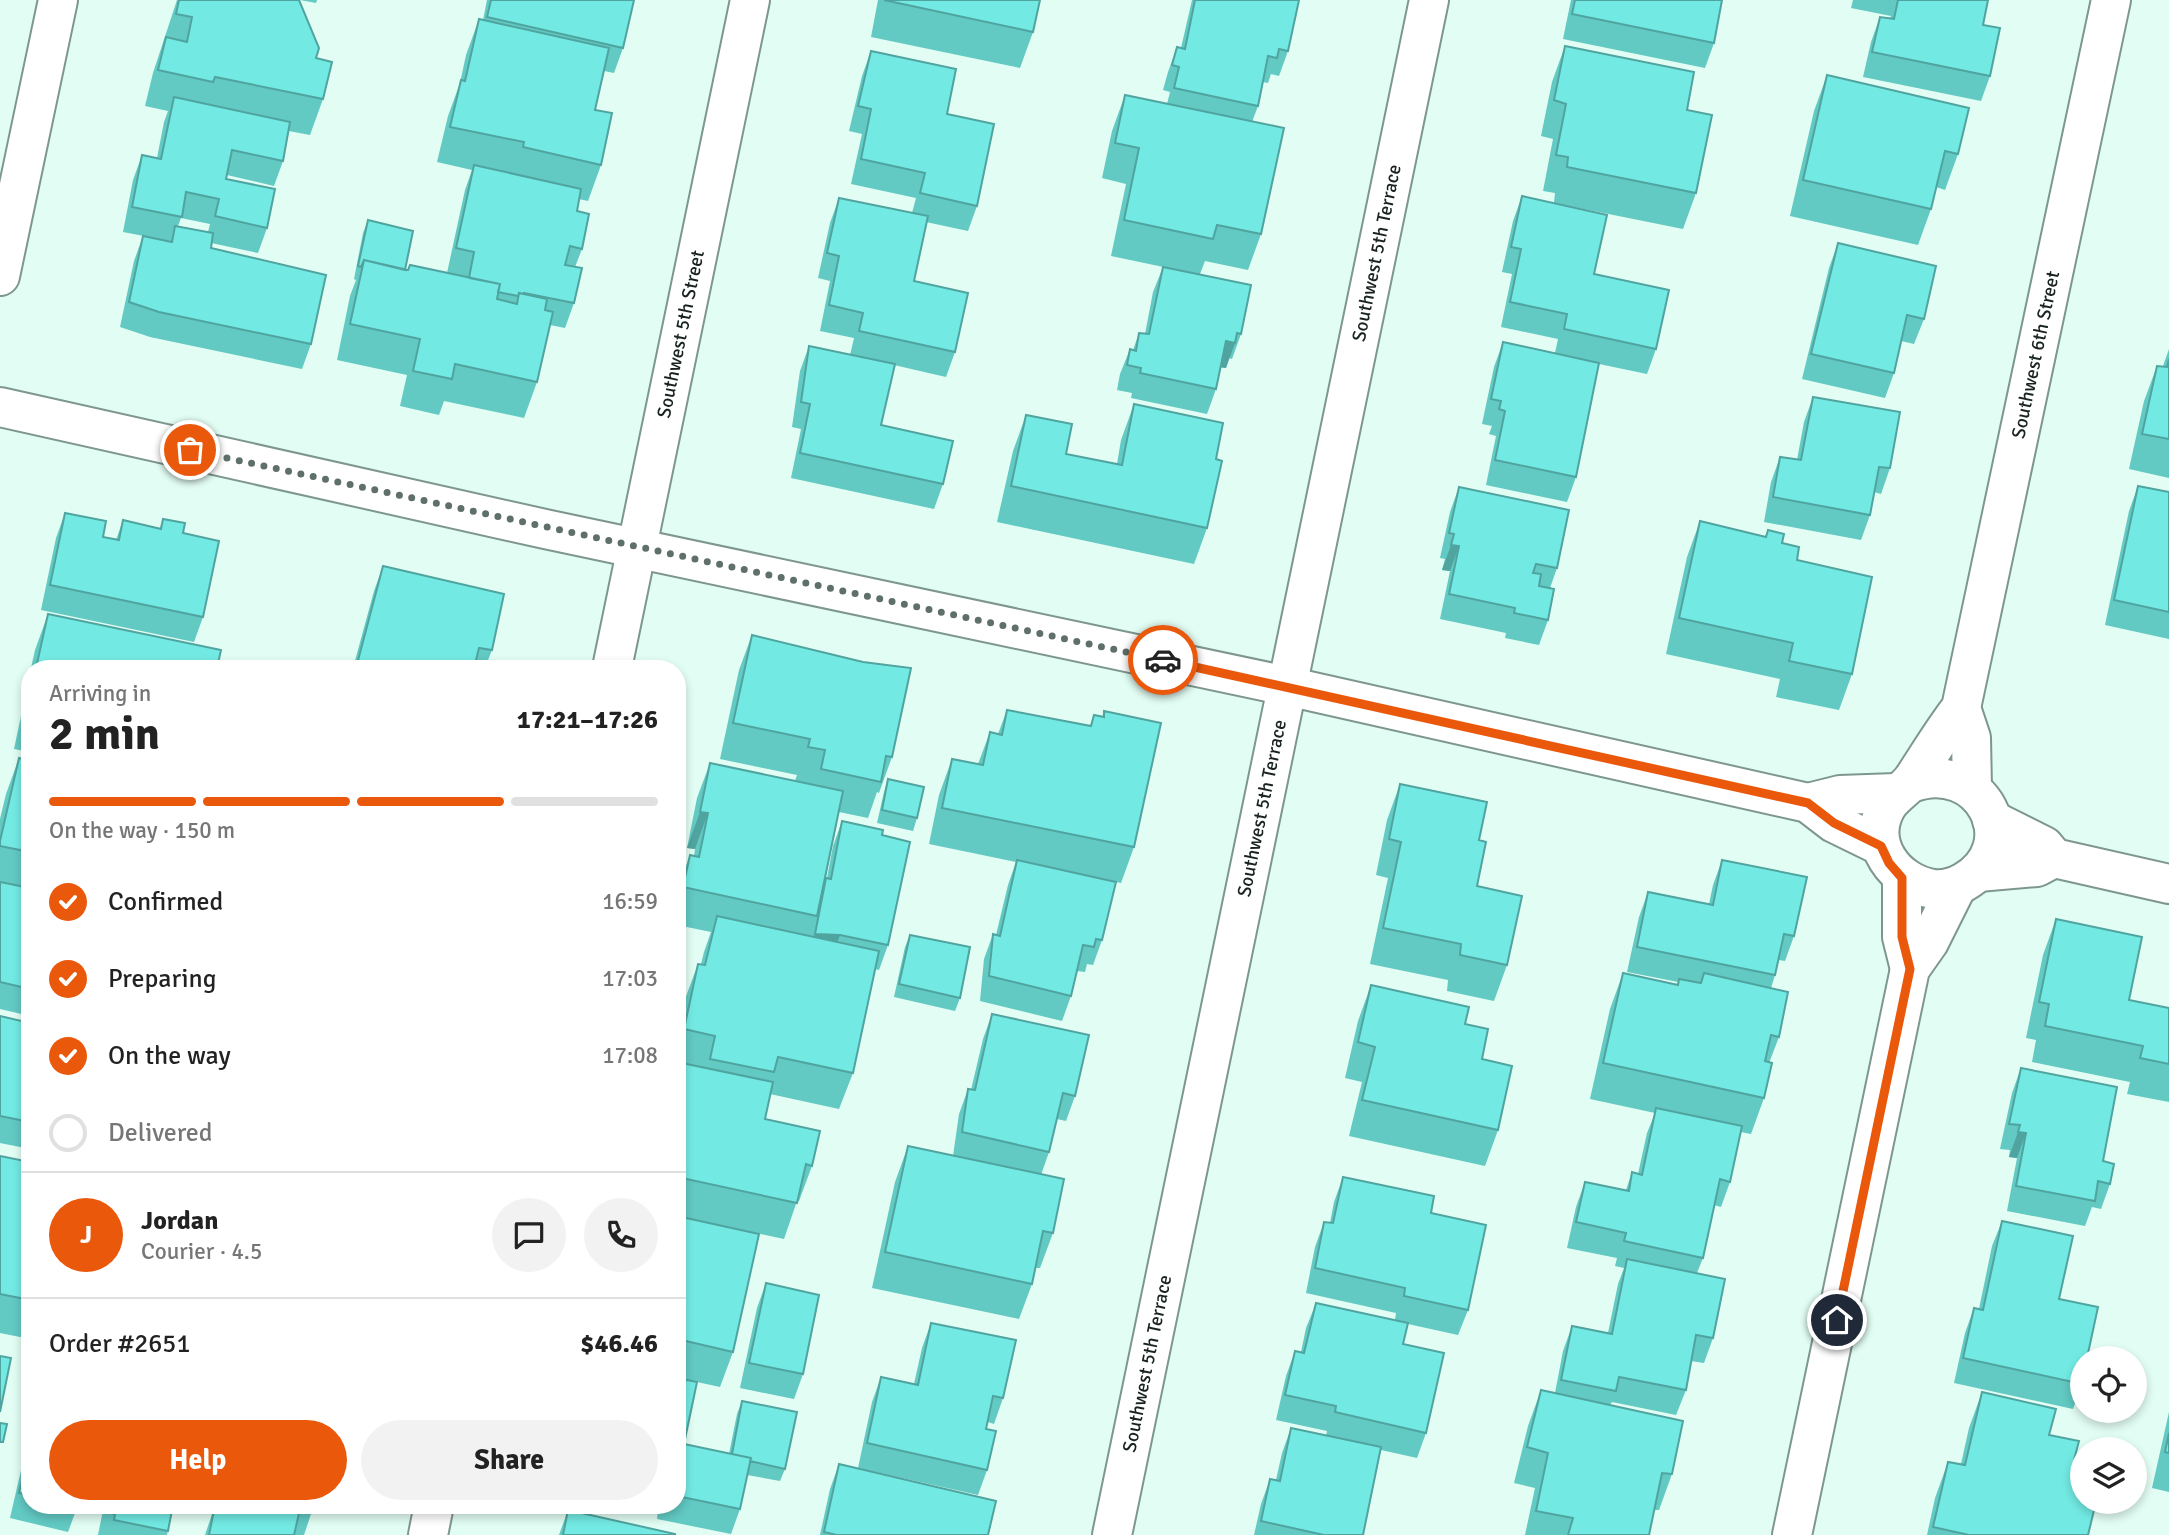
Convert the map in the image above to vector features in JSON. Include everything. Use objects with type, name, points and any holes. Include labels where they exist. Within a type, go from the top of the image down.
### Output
[{"type":"street","points":[[0,276],[58,0]]},
{"type":"street","name":"Southwest 5th Street","points":[[614,660],[750,0]]},
{"type":"street","name":"Southwest 5th Terrace","points":[[1112,1535],[1429,0]]},
{"type":"street","name":"Southwest 6th Street","points":[[1903,788],[1961,708],[2111,0]]},
{"type":"street","points":[[0,407],[637,549],[1287,686],[1808,803],[1834,823],[1881,846]]},
{"type":"street","name":"Southwest 6th Street","points":[[1961,708],[1971,738],[1972,788]]},
{"type":"street","points":[[1792,1535],[1910,969],[1968,879],[1987,861],[1993,842],[1992,820],[1988,807],[1972,788],[1945,777],[1928,777],[1903,788],[1840,795],[1808,803]]},
{"type":"street","points":[[1903,788],[1886,808],[1880,826],[1881,846],[1889,863],[1902,878],[1919,887],[1938,890],[1968,879],[2037,867],[2054,858]]},
{"type":"street","points":[[1992,820],[2044,846],[2054,858],[2169,884]]},
{"type":"street","points":[[1902,878],[1902,937],[1910,969]]},
{"type":"street","points":[[428,1535],[432,1514]]},
{"type":"building","points":[[179,0],[299,0],[319,48],[316,58],[332,62],[323,99],[215,77],[213,82],[158,70],[166,37],[187,42],[192,17],[176,14]]},
{"type":"building","points":[[491,0],[634,0],[623,48],[487,17]]},
{"type":"building","points":[[884,0],[1040,0],[1033,32]]},
{"type":"building","points":[[1195,0],[1299,0],[1288,51],[1279,49],[1277,58],[1268,56],[1258,106],[1174,88],[1179,67],[1172,65],[1177,47],[1185,49]]},
{"type":"building","points":[[1575,0],[1722,0],[1714,43],[1572,14]]},
{"type":"building","points":[[1898,0],[1988,0],[1983,25],[2000,28],[1990,76],[1872,52],[1880,17],[1894,19]]},
{"type":"building","points":[[479,19],[609,48],[595,110],[612,113],[601,165],[523,147],[524,142],[450,127],[461,80],[465,81]]},
{"type":"building","points":[[1565,46],[1694,72],[1687,110],[1712,115],[1696,193],[1567,167],[1568,157],[1556,155],[1566,104],[1554,100]]},
{"type":"building","points":[[871,51],[956,69],[947,114],[994,124],[977,206],[920,193],[925,173],[861,159],[871,109],[858,106]]},
{"type":"building","points":[[1827,75],[1969,108],[1958,154],[1945,151],[1931,209],[1803,180]]},
{"type":"building","points":[[1125,95],[1284,128],[1261,234],[1217,225],[1213,239],[1124,220],[1139,148],[1115,143]]},
{"type":"building","points":[[174,97],[290,122],[283,161],[232,150],[226,179],[275,189],[267,228],[215,216],[219,199],[186,192],[182,217],[132,207],[142,155],[161,159]]},
{"type":"building","points":[[474,165],[581,189],[577,211],[589,214],[582,249],[570,246],[565,265],[582,268],[574,303],[524,293],[519,293],[518,296],[498,292],[500,284],[469,278],[474,252],[456,248]]},
{"type":"building","points":[[1522,196],[1607,215],[1594,274],[1669,290],[1656,349],[1564,329],[1567,314],[1510,302],[1521,249],[1511,247]]},
{"type":"building","points":[[839,198],[928,216],[914,281],[968,293],[955,352],[859,331],[863,313],[829,305],[839,256],[827,253]]},
{"type":"building","points":[[368,220],[413,231],[405,270],[364,260],[361,267],[358,266]]},
{"type":"building","points":[[175,226],[213,233],[211,248],[326,275],[311,344],[159,312],[129,302],[143,236],[172,242]]},
{"type":"building","points":[[1838,243],[1936,266],[1924,319],[1907,315],[1894,373],[1811,354]]},
{"type":"building","points":[[364,260],[408,270],[410,265],[500,284],[497,299],[517,304],[519,293],[547,299],[545,310],[553,312],[537,382],[455,364],[452,379],[413,371],[420,339],[350,324]]},
{"type":"building","points":[[1163,267],[1251,285],[1241,334],[1237,333],[1235,343],[1226,341],[1216,389],[1140,373],[1141,368],[1127,365],[1130,349],[1136,351],[1139,333],[1149,334]]},
{"type":"building","points":[[1503,342],[1599,363],[1576,477],[1495,460],[1505,411],[1499,409],[1501,401],[1491,399]]},
{"type":"building","points":[[809,346],[895,364],[881,425],[953,441],[943,484],[800,453],[810,404],[801,402]]},
{"type":"building","points":[[2169,359],[2169,439],[2142,434],[2157,366],[2167,367]]},
{"type":"building","points":[[1813,397],[1900,412],[1890,468],[1879,467],[1870,515],[1773,497],[1780,457],[1801,460]]},
{"type":"building","points":[[1134,404],[1223,423],[1216,459],[1222,461],[1207,528],[1011,486],[1026,415],[1072,424],[1066,454],[1122,465]]},
{"type":"building","points":[[2138,486],[2169,492],[2169,612],[2114,600]]},
{"type":"building","points":[[1459,487],[1569,510],[1557,568],[1536,564],[1533,573],[1541,574],[1539,586],[1554,589],[1548,620],[1514,613],[1515,608],[1449,594],[1459,546],[1451,545],[1454,534],[1449,533]]},
{"type":"building","points":[[65,513],[106,521],[103,537],[119,540],[123,520],[161,529],[163,519],[185,523],[183,533],[219,541],[203,617],[50,585]]},
{"type":"building","points":[[1700,521],[1766,537],[1768,530],[1784,534],[1782,543],[1799,547],[1797,560],[1872,577],[1852,674],[1789,661],[1793,643],[1679,618]]},
{"type":"building","points":[[383,566],[504,594],[492,650],[479,648],[476,660],[358,660]]},
{"type":"building","points":[[48,614],[221,650],[219,660],[38,660]]},
{"type":"building","points":[[752,635],[863,662],[911,668],[892,757],[886,756],[881,782],[821,769],[825,750],[808,747],[810,739],[733,723]]},
{"type":"building","points":[[1007,710],[1091,726],[1094,715],[1104,717],[1104,711],[1161,723],[1134,847],[942,808],[952,759],[983,765],[990,732],[1002,735]]},
{"type":"building","points":[[19,758],[21,850],[0,846]]},
{"type":"building","points":[[710,763],[843,791],[817,916],[686,888],[690,855],[699,857],[708,813],[700,812]]},
{"type":"building","points":[[888,779],[924,787],[917,818],[882,810]]},
{"type":"building","points":[[1400,784],[1487,802],[1479,840],[1486,842],[1477,886],[1522,896],[1507,965],[1460,955],[1461,944],[1383,928],[1401,842],[1389,839]]},
{"type":"building","points":[[842,821],[883,830],[882,835],[910,842],[888,945],[840,935],[815,934],[826,878],[831,879]]},
{"type":"building","points":[[1017,860],[1116,882],[1102,940],[1096,939],[1094,947],[1083,945],[1071,996],[989,976],[993,934],[1000,936]]},
{"type":"building","points":[[1722,860],[1807,877],[1794,936],[1784,934],[1775,975],[1637,947],[1648,892],[1713,905]]},
{"type":"building","points":[[0,882],[21,886],[21,987],[0,982]]},
{"type":"building","points":[[717,916],[879,951],[853,1073],[778,1057],[774,1072],[710,1059],[715,1036],[686,1029],[698,964],[705,965]]},
{"type":"building","points":[[2056,919],[2142,937],[2129,1000],[2169,1008],[2169,1064],[2140,1058],[2143,1046],[2045,1026],[2049,1004],[2039,1002]]},
{"type":"building","points":[[910,935],[970,947],[960,998],[899,984]]},
{"type":"building","points":[[1623,973],[1678,985],[1679,979],[1701,983],[1704,973],[1788,992],[1779,1037],[1771,1035],[1765,1061],[1772,1063],[1764,1098],[1603,1063]]},
{"type":"building","points":[[1371,985],[1469,1007],[1465,1024],[1488,1029],[1482,1059],[1512,1066],[1498,1130],[1362,1100],[1375,1047],[1358,1042]]},
{"type":"building","points":[[992,1014],[1089,1035],[1075,1096],[1063,1093],[1049,1152],[962,1132],[968,1089],[975,1090]]},
{"type":"building","points":[[0,1016],[21,1021],[21,1120],[0,1116]]},
{"type":"building","points":[[686,1064],[773,1082],[765,1119],[820,1131],[812,1166],[806,1164],[797,1203],[686,1179]]},
{"type":"building","points":[[2021,1068],[2117,1087],[2103,1161],[2114,1164],[2110,1184],[2098,1181],[2095,1201],[2016,1186],[2026,1133],[2018,1132],[2020,1125],[2009,1124]]},
{"type":"building","points":[[1656,1108],[1742,1126],[1730,1182],[1720,1179],[1703,1258],[1624,1241],[1626,1233],[1576,1222],[1585,1182],[1629,1191],[1632,1172],[1642,1175]]},
{"type":"building","points":[[908,1146],[1064,1179],[1053,1233],[1043,1231],[1032,1284],[885,1252]]},
{"type":"building","points":[[0,1156],[21,1160],[21,1298],[0,1294]]},
{"type":"building","points":[[1343,1177],[1434,1196],[1431,1213],[1486,1225],[1468,1310],[1404,1296],[1405,1288],[1315,1268],[1324,1222],[1333,1223]]},
{"type":"building","points":[[686,1218],[759,1234],[733,1352],[686,1341]]},
{"type":"building","points":[[2002,1221],[2073,1236],[2059,1299],[2098,1307],[2090,1346],[2070,1346],[2070,1381],[1963,1358],[1974,1308],[1983,1310]]},
{"type":"building","points":[[1627,1259],[1725,1279],[1713,1338],[1696,1335],[1686,1390],[1619,1377],[1616,1391],[1561,1380],[1572,1326],[1612,1334]]},
{"type":"building","points":[[766,1283],[819,1295],[803,1374],[749,1363]]},
{"type":"building","points":[[1316,1303],[1408,1323],[1403,1344],[1444,1353],[1426,1433],[1335,1412],[1336,1406],[1285,1395],[1295,1351],[1304,1353]]},
{"type":"building","points":[[931,1323],[1016,1340],[1003,1398],[993,1396],[986,1429],[996,1431],[987,1470],[867,1443],[881,1377],[918,1385]]},
{"type":"building","points":[[0,1356],[11,1358],[0,1412]]},
{"type":"building","points":[[686,1380],[697,1382],[686,1434]]},
{"type":"building","points":[[1541,1390],[1683,1421],[1672,1474],[1662,1473],[1649,1535],[1568,1535],[1573,1518],[1536,1511],[1548,1453],[1527,1447]]},
{"type":"building","points":[[1982,1392],[2056,1409],[2049,1435],[2070,1439],[2070,1514],[2093,1514],[2088,1535],[1969,1535],[1933,1527],[1948,1462],[1965,1465]]},
{"type":"building","points":[[742,1401],[797,1412],[785,1469],[732,1454]]},
{"type":"building","points":[[0,1423],[7,1424],[3,1442],[0,1442]]},
{"type":"building","points":[[1291,1428],[1381,1447],[1363,1535],[1324,1535],[1261,1521],[1270,1479],[1280,1481]]},
{"type":"building","points":[[2169,1433],[2169,1453],[2165,1452]]},
{"type":"building","points":[[686,1444],[751,1458],[740,1509],[686,1498]]},
{"type":"building","points":[[839,1464],[996,1501],[988,1535],[837,1535],[824,1532]]},
{"type":"building","points":[[115,1514],[171,1514],[168,1531],[114,1520]]},
{"type":"building","points":[[213,1514],[299,1514],[294,1535],[209,1535]]},
{"type":"building","points":[[567,1514],[586,1514],[675,1534],[675,1535],[563,1535]]},
{"type":"way so far","points":[[190,450],[545,529],[1163,660]]},
{"type":"route","points":[[1163,660],[1808,803],[1834,823],[1881,846],[1889,863],[1902,878],[1902,937],[1910,969],[1837,1320]]}]
